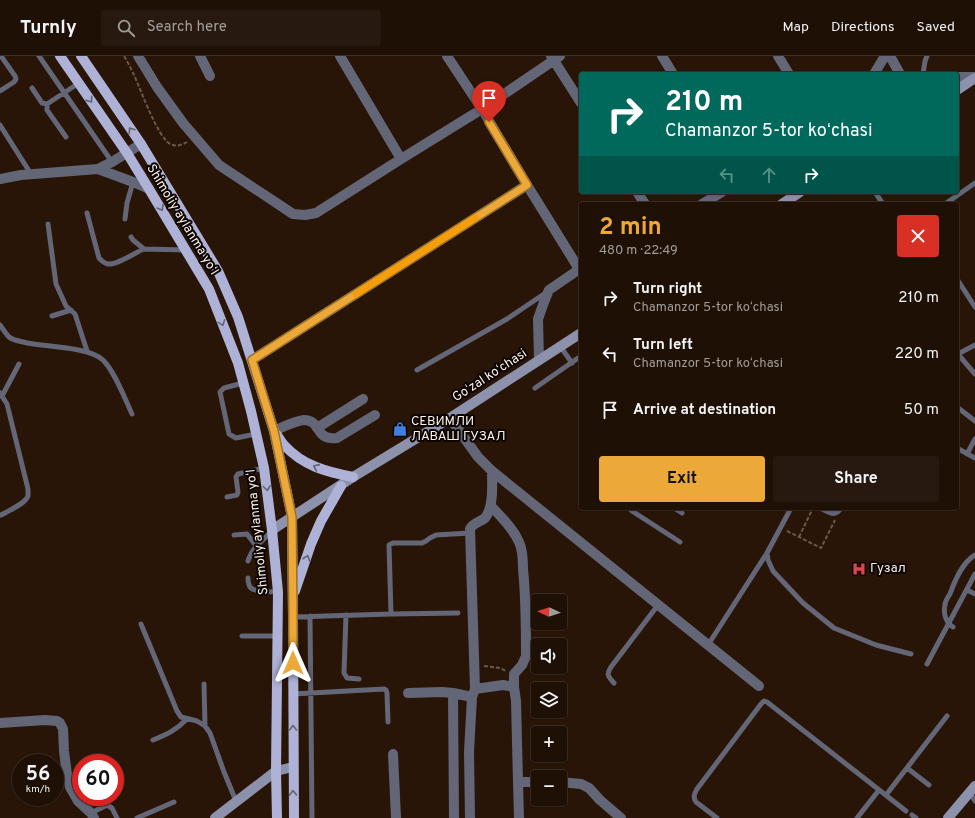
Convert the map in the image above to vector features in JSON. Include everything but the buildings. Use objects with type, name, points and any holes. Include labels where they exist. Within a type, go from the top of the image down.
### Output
[{"type":"main road","name":"Shimoliy aylanma yoʻl","points":[[60,56],[127,153],[209,289],[238,363],[264,468],[278,592],[276,771],[277,818]]},
{"type":"main road","name":"Shimoliy aylanma yoʻl","points":[[81,56],[141,144],[218,271],[238,317],[274,431],[292,517],[294,818]]},
{"type":"main road","points":[[959,89],[975,77]]},
{"type":"main road","points":[[785,202],[797,194]]},
{"type":"main road","name":"Goʻzal koʻchasi","points":[[272,530],[353,477],[450,418],[579,334]]},
{"type":"main road","points":[[274,431],[284,445],[305,462],[328,472],[353,477]]},
{"type":"main road","points":[[293,594],[321,521],[341,486]]},
{"type":"main road","points":[[215,818],[276,771],[293,767]]},
{"type":"main road","points":[[948,818],[973,793]]},
{"type":"street","points":[[138,56],[157,87],[183,123],[219,165],[293,214],[305,215],[316,213],[482,109],[555,57],[579,99]]},
{"type":"street","points":[[200,56],[210,76]]},
{"type":"street","points":[[340,56],[401,159]]},
{"type":"street","points":[[448,56],[579,267]]},
{"type":"street","points":[[662,56],[673,72]]},
{"type":"street","points":[[778,56],[788,72]]},
{"type":"street","points":[[875,72],[885,56]]},
{"type":"street","points":[[890,56],[899,72]]},
{"type":"street","points":[[959,77],[975,77]]},
{"type":"street","points":[[0,179],[21,175],[98,169],[141,144]]},
{"type":"street","points":[[98,169],[149,189]]},
{"type":"street","points":[[252,360],[527,185]]},
{"type":"street","points":[[705,202],[719,194]]},
{"type":"street","points":[[539,360],[538,319],[549,290],[579,270]]},
{"type":"street","points":[[317,428],[363,399]]},
{"type":"street","points":[[274,431],[298,421],[305,420],[315,424],[324,437],[331,439],[337,438],[374,415]]},
{"type":"street","points":[[450,418],[478,457],[492,471],[758,686]]},
{"type":"street","points":[[470,818],[470,752],[475,667],[470,529],[472,525],[484,519],[488,514],[491,506],[492,471]]},
{"type":"street","points":[[491,506],[506,522],[516,536],[522,551],[525,587],[526,656],[522,665],[514,674],[519,818]]},
{"type":"street","points":[[408,693],[474,693],[503,685],[514,687]]},
{"type":"street","points":[[453,693],[454,818]]},
{"type":"street","points":[[0,723],[45,720],[58,721],[63,729],[65,763],[70,787],[78,801],[93,815]]},
{"type":"street","points":[[393,754],[396,818]]},
{"type":"street","points":[[518,782],[531,782]]},
{"type":"street","points":[[567,783],[581,784],[589,788],[600,800],[621,818]]},
{"type":"lane","points":[[0,91],[16,79],[1,56]]},
{"type":"lane","points":[[39,56],[112,162]]},
{"type":"lane","points":[[923,72],[927,56]]},
{"type":"lane","points":[[32,88],[42,103],[47,104],[79,83]]},
{"type":"lane","points":[[47,104],[47,110],[66,137]]},
{"type":"lane","points":[[0,126],[32,174]]},
{"type":"lane","points":[[125,219],[127,203],[133,182]]},
{"type":"lane","points":[[948,202],[975,183]]},
{"type":"lane","points":[[87,213],[99,258],[102,262],[114,264],[144,248]]},
{"type":"lane","points":[[48,224],[56,284],[66,306],[74,314],[87,351]]},
{"type":"lane","points":[[131,237],[132,240],[144,248],[152,250],[186,250]]},
{"type":"lane","points":[[959,282],[975,307]]},
{"type":"lane","points":[[417,370],[506,319],[549,290]]},
{"type":"lane","points":[[52,316],[71,310]]},
{"type":"lane","points":[[0,325],[9,337],[17,340],[30,344],[87,351],[104,360],[113,374],[132,414]]},
{"type":"lane","points":[[959,353],[975,345]]},
{"type":"lane","points":[[560,346],[572,363]]},
{"type":"lane","points":[[959,355],[975,374]]},
{"type":"lane","points":[[535,388],[579,358]]},
{"type":"lane","points":[[1,515],[24,502],[28,497],[28,489],[7,404],[1,395],[19,364]]},
{"type":"lane","points":[[243,383],[224,388],[220,392],[229,434],[236,438],[256,434]]},
{"type":"lane","points":[[959,409],[975,421]]},
{"type":"lane","points":[[967,454],[975,439]]},
{"type":"lane","points":[[959,449],[975,458]]},
{"type":"lane","points":[[227,497],[237,494],[238,492],[236,477],[238,474],[264,468]]},
{"type":"lane","points":[[631,510],[680,542]]},
{"type":"lane","points":[[677,510],[682,513]]},
{"type":"lane","points":[[708,645],[766,553],[790,510]]},
{"type":"lane","points":[[824,510],[834,514],[839,510]]},
{"type":"lane","points":[[248,561],[250,556],[272,530]]},
{"type":"lane","points":[[391,614],[389,545],[393,543],[422,543],[436,536],[470,533]]},
{"type":"lane","points":[[234,535],[247,534],[257,547]]},
{"type":"lane","points":[[766,553],[773,571],[803,603],[834,628],[876,645],[911,654]]},
{"type":"lane","points":[[951,626],[944,615],[944,606],[960,571],[966,562],[975,555]]},
{"type":"lane","points":[[927,664],[951,626],[975,574]]},
{"type":"lane","points":[[248,578],[248,584],[254,590],[278,592]]},
{"type":"lane","points":[[967,590],[975,594]]},
{"type":"lane","points":[[614,683],[608,675],[608,671],[658,605]]},
{"type":"lane","points":[[293,617],[458,613]]},
{"type":"lane","points":[[346,615],[344,673],[347,678],[359,679]]},
{"type":"lane","points":[[310,616],[312,818]]},
{"type":"lane","points":[[141,624],[177,711],[181,717],[197,721],[205,726],[210,733],[236,801]]},
{"type":"lane","points":[[242,636],[278,636]]},
{"type":"lane","points":[[204,684],[205,726]]},
{"type":"lane","points":[[293,694],[384,689],[387,693],[388,722]]},
{"type":"lane","points":[[717,818],[696,802],[694,799],[695,793],[764,701],[906,811]]},
{"type":"lane","points":[[886,795],[947,716]]},
{"type":"lane","points":[[153,740],[171,733],[188,719]]},
{"type":"lane","points":[[907,768],[929,785]]},
{"type":"lane","points":[[857,818],[879,790]]},
{"type":"lane","points":[[137,818],[174,802]]},
{"type":"lane","points":[[93,815],[107,805],[112,808],[117,818]]},
{"type":"path","points":[[124,56],[164,139],[177,146],[188,141],[192,134]]},
{"type":"path","points":[[798,537],[812,510]]},
{"type":"path","points":[[781,528],[821,548],[835,520],[834,514]]},
{"type":"path","points":[[475,667],[489,666],[500,668],[514,674]]},
{"type":"slow traffic","points":[[356,294],[475,218]]},
{"type":"place","name":"СЕВИМЛИ ЛАВАШ ГУЗАЛ","points":[[400,429]]},
{"type":"place","name":"Гузал","points":[[859,569]]},
{"type":"route","points":[[293,663],[292,517],[274,431],[252,360],[527,185],[489,122]]}]
